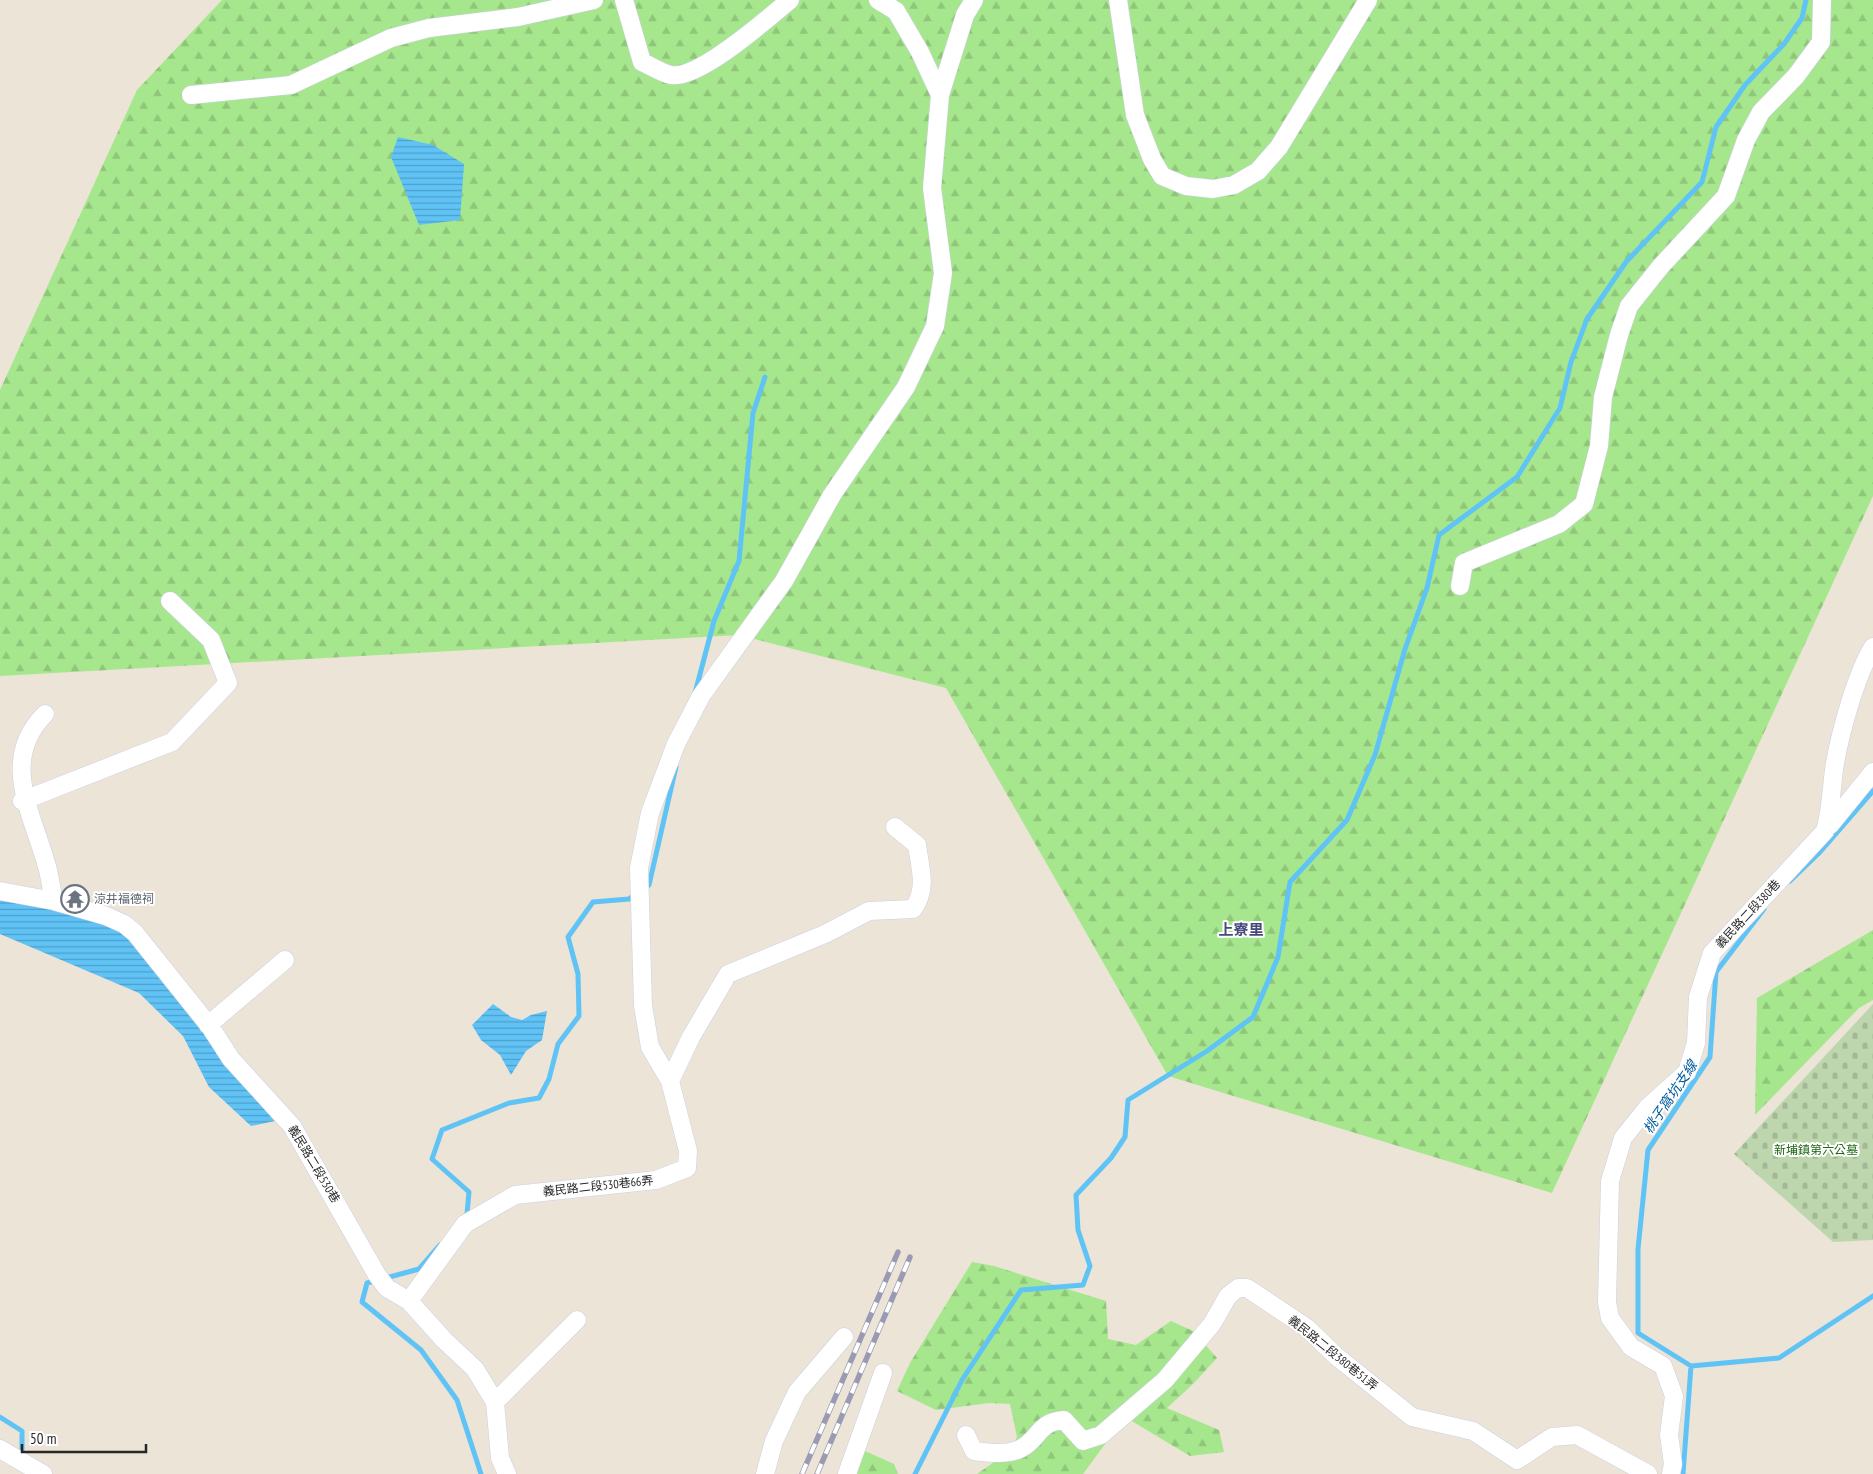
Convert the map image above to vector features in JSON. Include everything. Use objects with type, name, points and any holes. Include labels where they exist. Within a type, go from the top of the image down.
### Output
[{"type":"street","points":[[191,95],[290,85],[391,38],[430,28],[518,17],[594,0]]},
{"type":"street","points":[[624,0],[642,62],[672,75],[690,70],[729,50],[790,0]]},
{"type":"street","points":[[878,0],[896,11],[920,52],[940,94]]},
{"type":"street","points":[[670,1081],[650,1047],[643,1006],[639,868],[650,813],[676,744],[701,696],[784,581],[832,495],[906,387],[935,326],[942,274],[932,188],[940,94],[964,15],[974,0]]},
{"type":"street","points":[[1118,0],[1135,115],[1152,159],[1162,176],[1186,186],[1214,189],[1234,185],[1258,172],[1279,147],[1368,0]]},
{"type":"street","points":[[1460,586],[1464,563],[1559,524],[1584,504],[1599,446],[1603,397],[1619,334],[1629,306],[1661,266],[1726,196],[1746,140],[1761,112],[1796,76],[1821,42],[1822,0]]},
{"type":"street","points":[[22,802],[172,742],[228,683],[211,640],[170,601]]},
{"type":"street","name":"義民路二段380巷","points":[[1671,1474],[1673,1464],[1669,1434],[1674,1396],[1663,1366],[1632,1347],[1610,1318],[1607,1302],[1610,1181],[1623,1138],[1647,1108],[1687,1072],[1696,1043],[1698,997],[1712,953],[1825,831],[1832,808],[1835,763],[1852,699],[1865,660],[1873,647]]},
{"type":"street","points":[[46,714],[33,725],[18,754],[22,802],[46,862],[54,901]]},
{"type":"street","points":[[1825,831],[1873,772]]},
{"type":"street","points":[[670,1081],[691,1037],[728,974],[825,934],[869,911],[913,909],[920,900],[923,888],[917,845],[895,827]]},
{"type":"street","name":"義民路二段530巷","points":[[0,891],[54,901],[106,916],[135,932],[208,1024],[231,1059],[292,1126],[377,1275],[387,1288],[409,1301],[444,1340],[475,1369],[495,1402],[500,1458],[507,1474]]},
{"type":"street","points":[[208,1024],[285,960]]},
{"type":"street","name":"義民路二段530巷66弄","points":[[409,1301],[466,1224],[515,1195],[656,1180],[687,1168],[688,1151],[670,1081]]},
{"type":"street","name":"義民路二段380巷51弄","points":[[966,1435],[974,1452],[993,1454],[1020,1449],[1050,1421],[1064,1420],[1083,1441],[1101,1435],[1165,1380],[1212,1324],[1228,1296],[1238,1288],[1247,1288],[1307,1328],[1336,1356],[1412,1417],[1473,1431],[1517,1460],[1552,1437],[1577,1435],[1648,1474]]},
{"type":"street","points":[[495,1402],[577,1320]]},
{"type":"street","points":[[765,1474],[774,1441],[797,1392],[844,1338]]},
{"type":"street","points":[[847,1474],[883,1373]]},
{"type":"street","points":[[0,1450],[42,1474]]},
{"type":"green space","points":[[222,0],[1873,0],[1873,496],[1552,1193],[1168,1076],[946,688],[739,635],[0,676],[0,390],[137,90]]},
{"type":"green space","points":[[1873,930],[1873,1000],[1859,1008],[1755,1115],[1757,998]]},
{"type":"green space","name":"新埔鎮第六公墓","points":[[1873,1004],[1873,1240],[1833,1242],[1734,1154]]},
{"type":"green space","points":[[972,1262],[994,1266],[1106,1301],[1108,1339],[1136,1345],[1171,1321],[1193,1331],[1217,1358],[1167,1408],[1219,1430],[1224,1452],[1190,1456],[1125,1417],[1083,1474],[977,1474],[1010,1451],[1017,1437],[1010,1404],[989,1403],[936,1410],[897,1391],[910,1363]]},
{"type":"green space","points":[[865,1451],[894,1464],[898,1474],[855,1474]]},
{"type":"water","points":[[398,137],[433,145],[464,164],[460,220],[419,225],[391,157]]},
{"type":"water","points":[[0,898],[77,916],[123,931],[176,992],[243,1084],[275,1121],[251,1126],[209,1087],[183,1036],[139,993],[0,934]]},
{"type":"water","points":[[493,1004],[511,1017],[522,1020],[531,1015],[547,1011],[542,1040],[526,1051],[511,1075],[500,1055],[481,1040],[472,1025]]},
{"type":"waterway","points":[[915,1474],[962,1380],[1021,1290],[1083,1285],[1090,1266],[1078,1230],[1076,1195],[1111,1158],[1125,1137],[1128,1100],[1207,1051],[1253,1017],[1278,957],[1290,882],[1347,820],[1375,755],[1405,649],[1427,588],[1439,535],[1517,477],[1560,408],[1571,362],[1587,319],[1626,262],[1702,182],[1716,127],[1745,85],[1784,44],[1802,18],[1806,0]]},
{"type":"waterway","points":[[695,693],[714,621],[739,561],[753,413],[765,377]]},
{"type":"waterway","points":[[642,890],[649,885],[676,767]]},
{"type":"waterway","name":"桃子窩坑支線","points":[[1790,881],[1819,853],[1873,791]]},
{"type":"waterway","points":[[463,1218],[467,1214],[469,1192],[432,1159],[442,1130],[509,1103],[539,1098],[549,1079],[558,1044],[579,1016],[578,974],[568,937],[593,902],[629,899],[635,894]]},
{"type":"waterway","name":"桃子窩坑支線","points":[[1683,1474],[1691,1366],[1638,1333],[1638,1249],[1648,1150],[1710,1057],[1716,972],[1764,909]]},
{"type":"waterway","points":[[440,1245],[419,1269],[367,1283],[362,1302],[421,1350],[457,1400],[481,1474]]},
{"type":"waterway","points":[[1691,1366],[1779,1358],[1873,1296]]},
{"type":"waterway","points":[[0,1417],[22,1431],[22,1457]]},
{"type":"railway","points":[[802,1474],[898,1252]]},
{"type":"railway","points":[[817,1474],[910,1257]]},
{"type":"place","name":"涼井福德祠","points":[[75,899]]},
{"type":"district","name":"上寮里","points":[[1241,930]]}]
